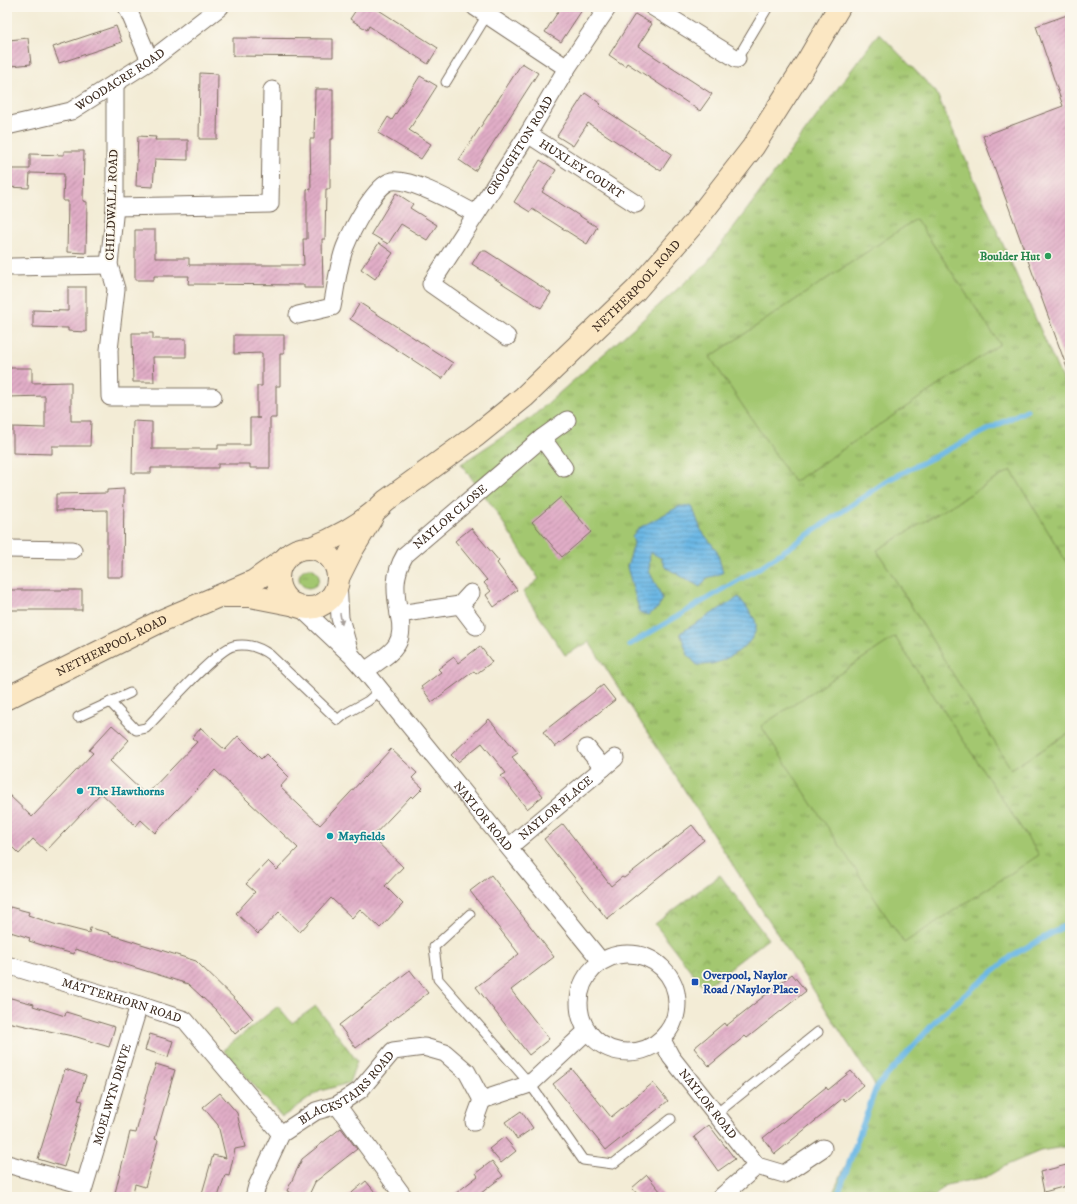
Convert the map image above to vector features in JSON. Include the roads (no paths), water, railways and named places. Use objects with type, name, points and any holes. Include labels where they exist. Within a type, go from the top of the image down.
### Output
[{"type":"main road","name":"NETHERPOOL ROAD","points":[[311,548],[340,535],[375,511],[386,501],[477,435],[524,396],[636,290],[694,223],[753,148],[807,62],[839,7]]},
{"type":"main road","name":"NETHERPOOL ROAD","points":[[338,579],[352,550],[375,511]]},
{"type":"main road","points":[[311,548],[324,553],[331,559],[336,568],[338,579],[335,591],[322,604],[312,607],[298,605],[286,597],[279,582],[280,568],[285,559],[292,552],[302,549],[311,548]]},
{"type":"main road","name":"NETHERPOOL ROAD","points":[[7,698],[163,620],[264,575],[285,559]]},
{"type":"main road","name":"NETHERPOOL ROAD","points":[[218,596],[250,596],[298,605]]},
{"type":"street","points":[[127,7],[150,61]]},
{"type":"street","name":"WOODACRE ROAD","points":[[7,126],[71,111],[150,61],[220,7]]},
{"type":"street","name":"CROUGHTON ROAD","points":[[507,337],[431,284],[528,134],[567,68],[608,7]]},
{"type":"street","points":[[653,7],[737,59]]},
{"type":"street","points":[[481,11],[567,68]]},
{"type":"street","name":"CHILDWALL ROAD","points":[[115,83],[114,206],[109,265],[116,289],[109,350],[110,397],[213,397]]},
{"type":"street","points":[[114,206],[270,204],[272,90]]},
{"type":"street","name":"HUXLEY COURT","points":[[528,134],[636,204]]},
{"type":"street","points":[[298,315],[332,307],[345,246],[372,197],[385,184],[392,181],[418,186],[476,214]]},
{"type":"street","points":[[12,267],[109,265]]},
{"type":"street","name":"NAYLOR CLOSE","points":[[365,671],[398,645],[401,637],[402,627],[395,592],[395,578],[405,555],[542,438],[567,420]]},
{"type":"street","points":[[542,438],[564,468]]},
{"type":"street","points":[[7,549],[73,550]]},
{"type":"street","points":[[338,579],[340,618],[351,655]]},
{"type":"street","points":[[399,614],[465,599],[476,626]]},
{"type":"street","name":"NAYLOR ROAD","points":[[298,605],[351,655],[365,671],[601,961]]},
{"type":"street","name":"NAYLOR PLACE","points":[[508,847],[609,763],[587,748]]},
{"type":"street","points":[[632,953],[643,956],[662,966],[672,979],[677,995],[677,1011],[672,1027],[662,1040],[647,1049],[631,1053],[614,1051],[599,1043],[587,1031],[580,1017],[578,1001],[580,991],[589,972],[601,961],[616,954],[632,953]]},
{"type":"street","name":"MATTERHORN ROAD","points":[[7,965],[185,1020],[281,1134]]},
{"type":"street","name":"MOELWYN DRIVE","points":[[7,1164],[83,1191],[139,1005]]},
{"type":"street","points":[[474,1122],[482,1100],[530,1084],[587,1031]]},
{"type":"street","name":"NAYLOR ROAD","points":[[662,1040],[671,1058],[757,1166]]},
{"type":"street","name":"BLACKSTAIRS ROAD","points":[[281,1134],[316,1111],[337,1106],[360,1090],[393,1051],[424,1047],[445,1053],[467,1072],[482,1100]]},
{"type":"street","points":[[337,1106],[404,1197]]},
{"type":"street","points":[[254,1197],[257,1186],[281,1134]]},
{"type":"street","points":[[721,1197],[757,1166],[784,1174],[824,1148]]},
{"type":"lane","points":[[737,59],[768,7]]},
{"type":"lane","points":[[446,82],[481,11]]},
{"type":"lane","points":[[110,702],[136,730],[146,728],[215,657],[232,646],[241,645],[260,648],[270,655],[338,720],[368,701],[380,690]]},
{"type":"lane","points":[[78,717],[130,693]]},
{"type":"lane","points":[[470,914],[434,947],[438,979],[530,1084],[583,1160],[614,1164],[671,1119]]},
{"type":"lane","points":[[716,1114],[818,1032]]},
{"type":"water","points":[[680,506],[692,506],[701,530],[717,551],[723,573],[707,578],[700,587],[665,567],[661,558],[650,552],[649,571],[663,599],[658,608],[648,615],[640,613],[627,567],[634,544],[632,536],[639,528]]},
{"type":"water","points":[[739,597],[755,620],[756,627],[754,635],[749,642],[735,654],[719,662],[706,665],[697,665],[688,655],[680,633]]},
{"type":"waterway","points":[[629,645],[759,568],[890,479],[1027,410]]},
{"type":"waterway","points":[[837,1197],[876,1088],[942,1014],[1013,955],[1070,923]]},
{"type":"place","name":"Boulder Hut","points":[[1048,256]]},
{"type":"place","name":"The Hawthorns","points":[[80,791]]},
{"type":"place","name":"Mayfields","points":[[330,836]]},
{"type":"place","name":"Overpool, Naylor Road / Naylor Place","points":[[695,982]]}]
